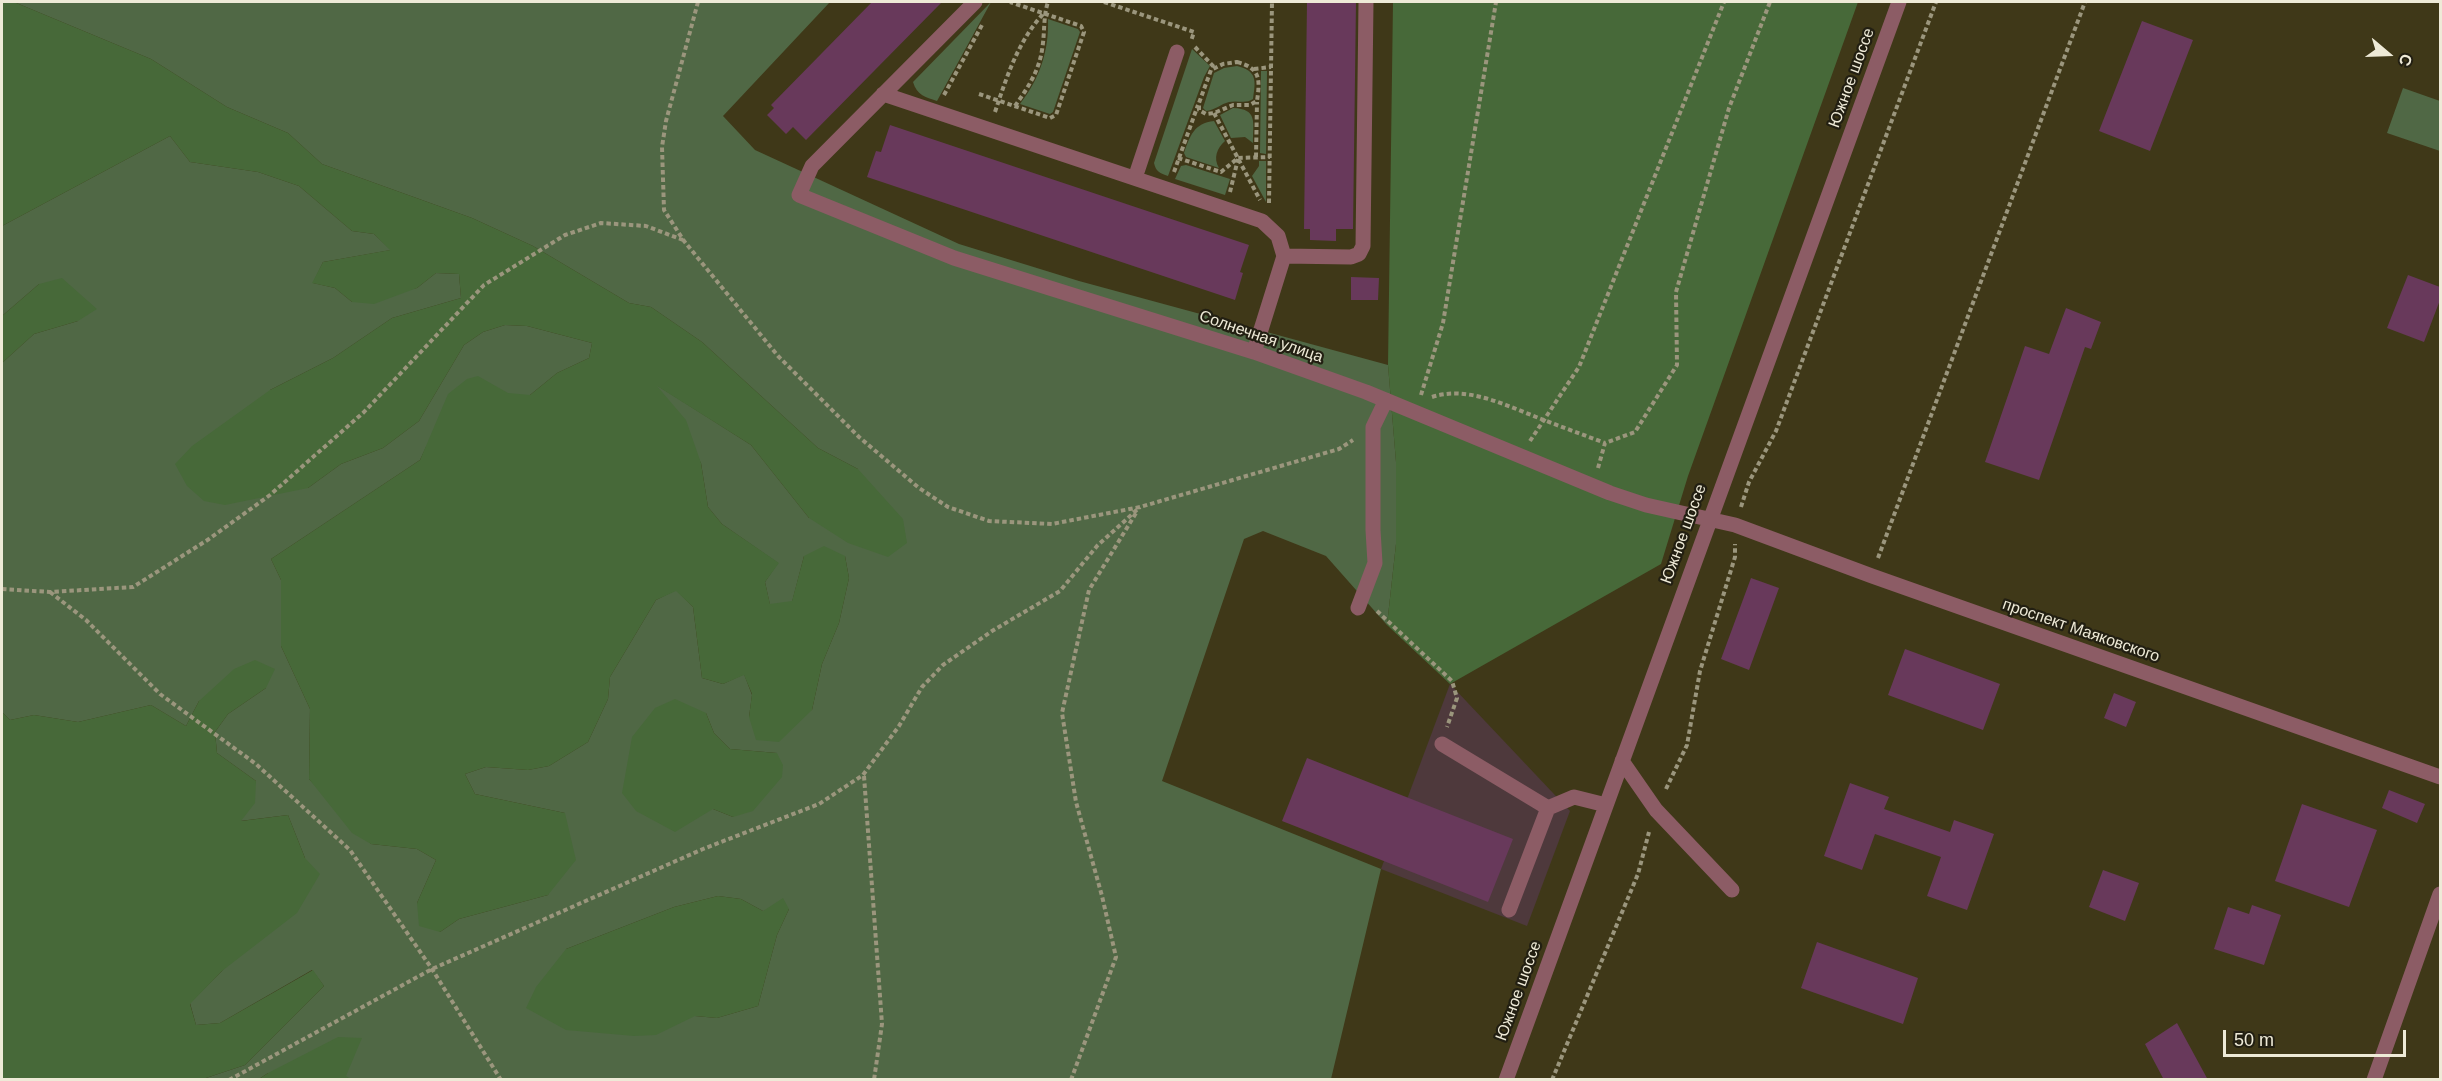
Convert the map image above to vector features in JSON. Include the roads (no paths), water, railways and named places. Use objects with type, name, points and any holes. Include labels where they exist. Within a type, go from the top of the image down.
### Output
[{"type":"street","points":[[975,2],[883,94],[1269,222],[1278,236],[1284,256],[1254,351]]},
{"type":"street","points":[[1284,256],[1351,257],[1359,254],[1363,246],[1366,2]]},
{"type":"street","name":"Южное шоссе","points":[[1506,1080],[1899,2]]},
{"type":"street","points":[[1135,178],[1177,52]]},
{"type":"street","name":"Солнечная улица","points":[[883,94],[812,166],[799,195],[954,258],[1254,351],[1386,400],[1592,486],[1646,505],[1709,518]]},
{"type":"street","points":[[1358,608],[1376,563],[1373,530],[1373,428],[1386,400]]},
{"type":"street","name":"проспект Маяковского","points":[[1709,518],[1735,525],[1872,576],[2440,777]]},
{"type":"street","points":[[1442,744],[1548,808]]},
{"type":"street","points":[[1622,761],[1656,810],[1732,890]]},
{"type":"street","points":[[1509,910],[1548,808],[1574,798],[1606,805]]},
{"type":"street","points":[[2374,1080],[2440,894]]}]
